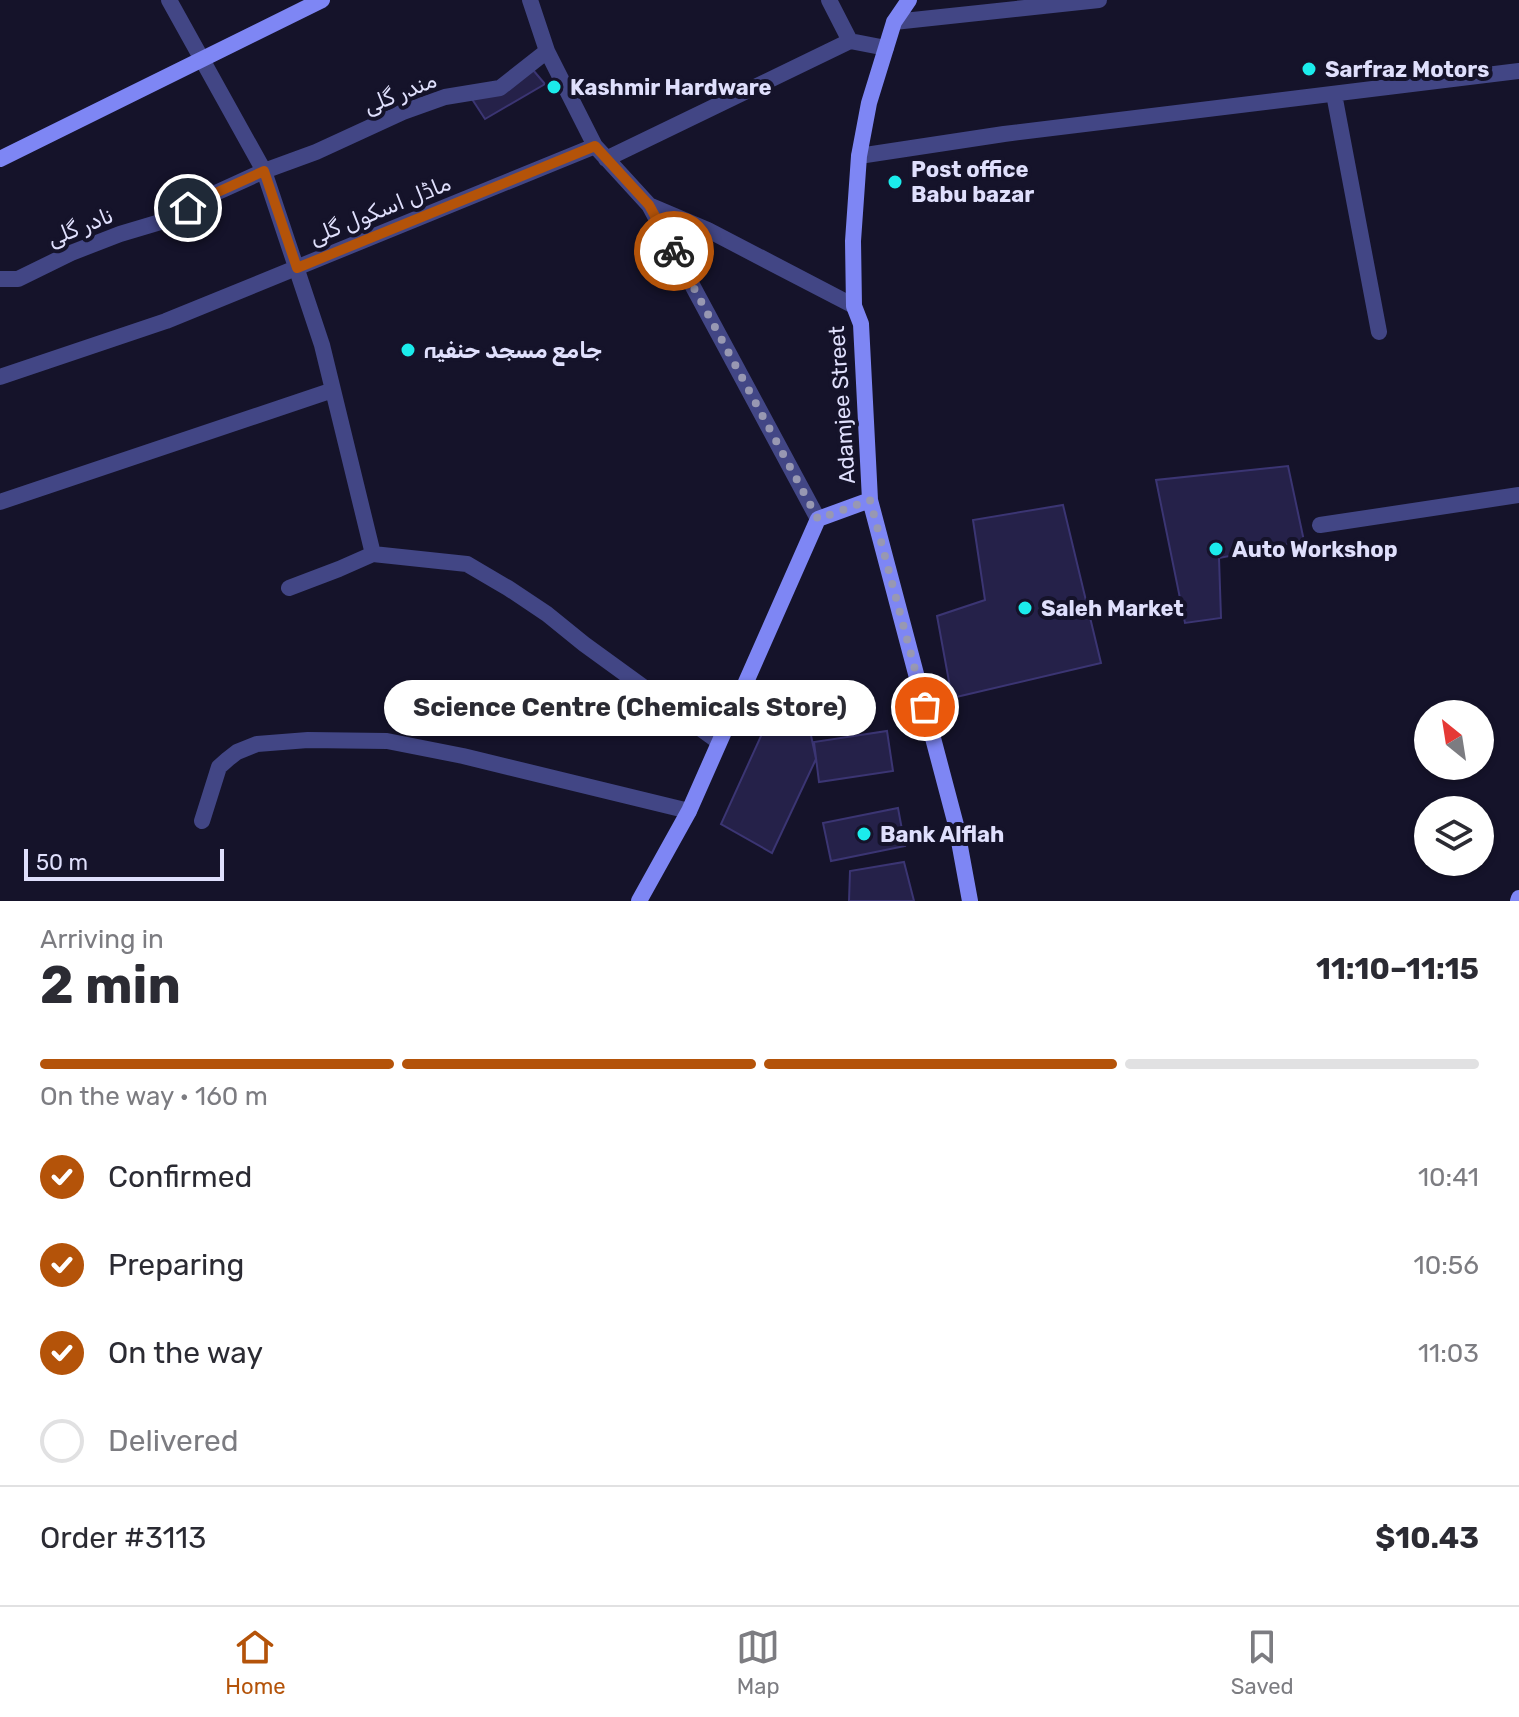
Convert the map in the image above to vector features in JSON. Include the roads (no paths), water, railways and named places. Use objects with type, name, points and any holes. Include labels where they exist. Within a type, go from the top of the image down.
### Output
[{"type":"street","points":[[169,0],[264,171],[322,345],[373,554]]},
{"type":"street","points":[[0,159],[322,0]]},
{"type":"street","points":[[530,0],[547,51],[601,153],[649,205],[818,519]]},
{"type":"street","points":[[829,0],[850,41],[886,48]]},
{"type":"street","name":"Adamjee Street","points":[[909,0],[894,22],[869,103],[859,156],[853,241],[854,306],[861,324],[870,500],[956,825],[970,901]]},
{"type":"street","points":[[894,22],[1099,0]]},
{"type":"street","name":"ماڈل اسکول گلی","points":[[0,377],[166,321],[601,153],[850,41]]},
{"type":"street","name":"مندر گلی","points":[[264,171],[445,97],[500,88],[547,51]]},
{"type":"street","points":[[859,156],[1004,134],[1519,71]]},
{"type":"street","points":[[1334,94],[1379,332]]},
{"type":"street","name":"نادر گلی","points":[[0,279],[18,279],[71,253],[167,220],[209,196],[264,171]]},
{"type":"street","points":[[649,205],[708,230],[854,306]]},
{"type":"street","points":[[0,502],[333,390]]},
{"type":"street","points":[[1320,525],[1519,495]]},
{"type":"street","points":[[639,901],[689,811],[818,519],[870,500]]},
{"type":"street","points":[[289,588],[373,554],[467,564],[547,614],[719,742]]},
{"type":"street","points":[[202,821],[219,767],[237,752],[257,744],[308,740],[387,741],[463,756],[689,811]]},
{"type":"place","name":"Sarfraz Motors","points":[[1309,69]]},
{"type":"place","name":"Kashmir Hardware","points":[[554,87]]},
{"type":"place","name":"Post office Babu bazar","points":[[895,182]]},
{"type":"place","name":"جامع مسجد حنفیہ","points":[[408,350]]},
{"type":"place","name":"Auto Workshop","points":[[1216,549]]},
{"type":"place","name":"Saleh Market","points":[[1025,608]]},
{"type":"place","name":"Science Centre (Chemicals Store)","points":[[925,707]]},
{"type":"place","name":"Bank Alflah","points":[[864,834]]}]
